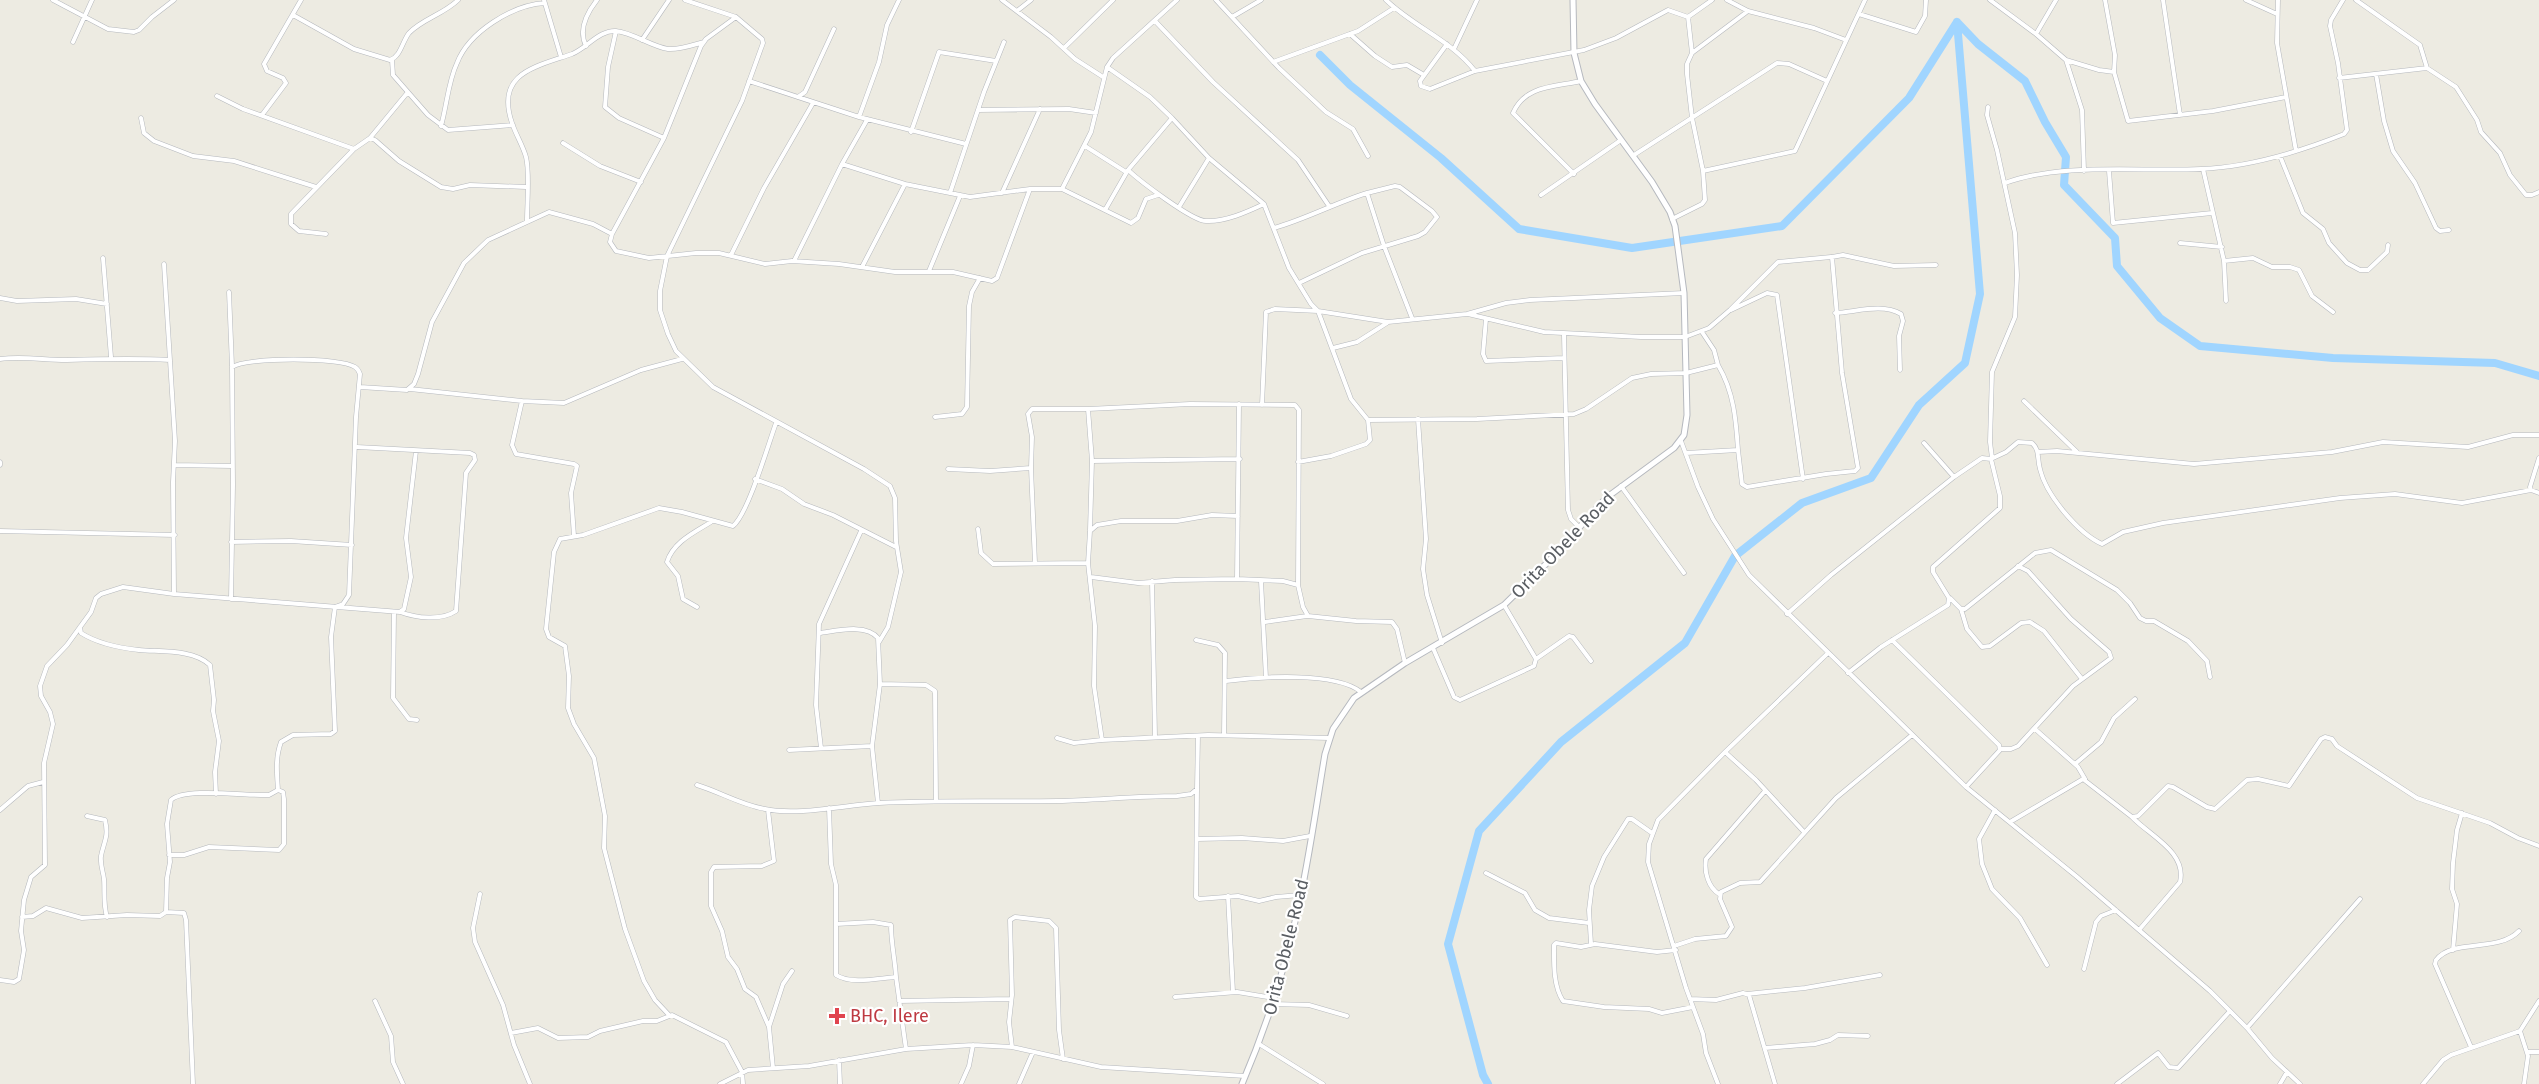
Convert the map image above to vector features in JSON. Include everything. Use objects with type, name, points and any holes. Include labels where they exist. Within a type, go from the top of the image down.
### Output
[{"type":"main road","points":[[1573,0],[1574,53],[1581,81],[1662,196],[1678,241],[1684,293],[1687,415],[1681,441]]},
{"type":"main road","name":"Orita Obele Road","points":[[1242,1084],[1274,1001],[1300,895],[1329,738],[1345,708],[1361,692],[1504,605],[1547,563],[1578,526],[1606,498],[1681,441]]},
{"type":"street","points":[[53,0],[108,29],[136,32],[171,1]]},
{"type":"street","points":[[73,42],[92,0]]},
{"type":"street","points":[[261,115],[286,83],[283,78],[267,71],[264,66],[300,0]]},
{"type":"street","points":[[458,0],[439,15],[412,30],[392,60],[393,75],[441,126],[454,131],[513,125]]},
{"type":"street","points":[[586,46],[582,36],[583,26],[597,0]]},
{"type":"street","points":[[642,40],[669,0]]},
{"type":"street","points":[[685,0],[736,17],[763,40],[749,81],[667,256],[660,291],[660,310],[668,334],[682,359],[713,387],[864,469],[890,486],[895,498],[900,579],[888,627],[879,642]]},
{"type":"street","points":[[859,117],[879,62],[887,25],[899,0]]},
{"type":"street","points":[[1002,0],[1083,65],[1103,77]]},
{"type":"street","points":[[1017,11],[1031,0]]},
{"type":"street","points":[[1064,48],[1113,0]]},
{"type":"street","points":[[1062,189],[1085,147],[1107,67],[1113,58],[1178,0]]},
{"type":"street","points":[[1216,0],[1274,62],[1326,112],[1353,129],[1368,156]]},
{"type":"street","points":[[1232,16],[1260,0]]},
{"type":"street","points":[[1386,0],[1394,8],[1454,49],[1475,71]]},
{"type":"street","points":[[1454,49],[1477,0]]},
{"type":"street","points":[[1447,44],[1419,83],[1426,89],[1475,71],[1574,53],[1616,38],[1662,11],[1673,10],[1682,17],[1688,17],[1712,0]]},
{"type":"street","points":[[1727,0],[1748,11],[1814,28],[1846,40]]},
{"type":"street","points":[[1703,171],[1795,151],[1865,0]]},
{"type":"street","points":[[1859,14],[1916,32],[1921,26],[1926,0]]},
{"type":"street","points":[[1990,0],[2036,34],[2066,60],[2114,72]]},
{"type":"street","points":[[2036,34],[2056,0]]},
{"type":"street","points":[[2105,0],[2115,55],[2114,72],[2128,121],[2180,115],[2286,97]]},
{"type":"street","points":[[2163,0],[2180,115]]},
{"type":"street","points":[[2246,0],[2277,14]]},
{"type":"street","points":[[2278,0],[2277,43],[2296,151]]},
{"type":"street","points":[[2005,183],[2056,171],[2203,169],[2280,156],[2346,132],[2330,23],[2343,0]]},
{"type":"street","points":[[2356,0],[2420,45],[2427,68],[2442,80],[2456,87],[2477,120],[2481,132],[2500,153],[2510,175],[2526,195],[2539,192]]},
{"type":"street","points":[[441,126],[456,64],[468,44],[508,14],[544,1],[561,57]]},
{"type":"street","points":[[1274,62],[1350,34],[1394,8]]},
{"type":"street","points":[[1672,219],[1704,203],[1703,171],[1692,118],[1687,64],[1692,53],[1748,11]]},
{"type":"street","points":[[293,15],[354,49],[392,60]]},
{"type":"street","points":[[527,221],[527,160],[513,125],[507,94],[514,81],[531,68],[586,46],[605,33],[616,31],[671,49],[704,42],[736,17]]},
{"type":"street","points":[[1688,17],[1692,53]]},
{"type":"street","points":[[1155,21],[1213,82],[1298,160],[1329,206]]},
{"type":"street","points":[[806,101],[806,92],[834,29]]},
{"type":"street","points":[[616,31],[608,67],[605,107],[619,118],[664,138]]},
{"type":"street","points":[[1350,34],[1375,56],[1392,67],[1407,64],[1424,75]]},
{"type":"street","points":[[704,42],[664,138],[612,234],[610,242],[613,248],[620,253],[649,258],[708,252],[770,264],[794,261],[895,272],[953,272],[992,281],[997,278],[1030,189]]},
{"type":"street","points":[[950,193],[1004,42]]},
{"type":"street","points":[[911,132],[939,52],[996,61]]},
{"type":"street","points":[[2066,60],[2082,110],[2084,171]]},
{"type":"street","points":[[1634,155],[1777,63],[1789,64],[1827,81]]},
{"type":"street","points":[[1107,67],[1143,92],[1172,118],[1209,158],[1264,204],[1284,258],[1311,304],[1318,311],[1351,399],[1368,420],[1370,440],[1366,444],[1330,456],[1298,462]]},
{"type":"street","points":[[2339,78],[2427,68]]},
{"type":"street","points":[[2376,74],[2384,121],[2393,151],[2415,183],[2436,228],[2440,231],[2449,230]]},
{"type":"street","points":[[749,81],[867,120],[966,144]]},
{"type":"street","points":[[1574,174],[1513,112],[1520,100],[1530,91],[1581,81]]},
{"type":"street","points":[[326,234],[299,231],[293,228],[289,219],[316,187],[354,149],[370,138],[408,92]]},
{"type":"street","points":[[797,98],[806,92]]},
{"type":"street","points":[[217,96],[243,109],[354,149]]},
{"type":"street","points":[[730,256],[764,188],[813,103]]},
{"type":"street","points":[[1988,107],[1987,115],[2005,183],[2015,233],[2017,275],[2015,317],[1992,372],[1990,442],[2000,508],[1933,567],[1933,572],[1949,598],[1961,609],[1967,629],[1982,647],[1990,646],[2021,623],[2034,623],[2044,631],[2082,679]]},
{"type":"street","points":[[1002,194],[1040,109]]},
{"type":"street","points":[[978,110],[1069,109],[1096,113]]},
{"type":"street","points":[[141,118],[144,133],[154,141],[193,156],[234,161],[316,187]]},
{"type":"street","points":[[1105,210],[1127,171],[1172,118]]},
{"type":"street","points":[[794,261],[842,164],[867,120]]},
{"type":"street","points":[[370,138],[399,161],[441,187],[453,189],[470,185],[526,187]]},
{"type":"street","points":[[1540,195],[1621,140]]},
{"type":"street","points":[[563,143],[600,166],[641,182]]},
{"type":"street","points":[[1085,147],[1127,171],[1158,195],[1205,221],[1246,212],[1264,204]]},
{"type":"street","points":[[2280,156],[2303,213],[2323,229],[2329,243],[2347,263],[2360,270],[2368,270],[2387,252],[2388,245]]},
{"type":"street","points":[[1179,207],[1209,158]]},
{"type":"street","points":[[842,164],[905,184],[960,196],[1002,194],[1030,189],[1062,189],[1131,223],[1138,218],[1146,199],[1158,195]]},
{"type":"street","points":[[2203,169],[2222,247],[2226,301]]},
{"type":"street","points":[[2109,171],[2113,223],[2212,213]]},
{"type":"street","points":[[862,267],[905,184]]},
{"type":"street","points":[[1274,228],[1301,220],[1329,206],[1395,186],[1401,187],[1436,214],[1435,222],[1418,236],[1362,253],[1299,283]]},
{"type":"street","points":[[1367,194],[1412,318]]},
{"type":"street","points":[[929,271],[960,196]]},
{"type":"street","points":[[409,389],[418,374],[432,322],[464,263],[488,240],[542,213],[555,212],[593,224],[612,234]]},
{"type":"street","points":[[2180,243],[2222,247]]},
{"type":"street","points":[[1467,314],[1525,329],[1564,334],[1685,337],[1702,332],[1730,310],[1778,262],[1843,255],[1894,266],[1936,266]]},
{"type":"street","points":[[1702,332],[1714,350],[1731,395],[1736,420],[1738,465],[1743,486],[1855,471],[1858,468],[1842,373],[1835,313],[1832,257]]},
{"type":"street","points":[[103,258],[111,357]]},
{"type":"street","points":[[2224,261],[2253,258],[2272,267],[2290,267],[2299,270],[2312,296],[2333,312]]},
{"type":"street","points":[[164,264],[175,465],[172,482],[175,535],[174,594]]},
{"type":"street","points":[[935,417],[962,414],[967,407],[969,306],[972,292],[980,278]]},
{"type":"street","points":[[229,292],[232,367],[231,599]]},
{"type":"street","points":[[1262,405],[1266,312],[1275,309],[1318,311],[1388,322],[1467,314],[1506,303],[1530,300],[1684,293]]},
{"type":"street","points":[[1730,310],[1767,293],[1777,295],[1803,479]]},
{"type":"street","points":[[0,298],[17,301],[76,299],[107,304]]},
{"type":"street","points":[[1835,313],[1878,309],[1901,314],[1904,321],[1899,336],[1900,370]]},
{"type":"street","points":[[1486,319],[1483,354],[1486,361],[1564,358]]},
{"type":"street","points":[[1333,348],[1357,342],[1388,322]]},
{"type":"street","points":[[1564,334],[1568,510],[1571,519],[1578,526]]},
{"type":"street","points":[[0,359],[111,357],[170,360]]},
{"type":"street","points":[[232,367],[239,362],[268,359],[337,362],[358,369],[360,387],[356,417],[357,447],[349,595],[343,604],[335,607]]},
{"type":"street","points":[[360,387],[409,389],[564,403],[641,370],[682,359]]},
{"type":"street","points":[[1368,420],[1499,418],[1574,414],[1586,409],[1632,378],[1651,374],[1686,373],[1718,365]]},
{"type":"street","points":[[2024,400],[2078,453]]},
{"type":"street","points":[[522,401],[512,445],[516,454],[577,466],[571,494],[574,536]]},
{"type":"street","points":[[1035,563],[1032,437],[1029,411],[1190,404],[1292,404],[1297,407],[1298,585],[1303,608],[1308,616]]},
{"type":"street","points":[[1237,579],[1239,404]]},
{"type":"street","points":[[1088,409],[1092,461],[1088,563],[1095,626],[1094,686],[1102,740]]},
{"type":"street","points":[[1418,419],[1426,539],[1423,569],[1427,595],[1442,643]]},
{"type":"street","points":[[743,1084],[742,1072],[722,1038],[669,1015],[655,1000],[644,981],[625,929],[604,848],[605,816],[594,758],[574,724],[568,708],[569,676],[565,646],[549,637],[546,629],[558,541],[563,537],[574,536],[659,508],[682,512],[728,526],[736,524],[776,423]]},
{"type":"street","points":[[2038,452],[2057,451],[2194,464],[2332,452],[2384,442],[2468,447],[2513,435],[2539,435]]},
{"type":"street","points":[[1681,441],[1713,519],[1749,575],[1827,654],[1966,787],[2139,930],[2230,1011],[2300,1084]]},
{"type":"street","points":[[1787,614],[1831,575],[1954,477],[1982,458],[1991,459],[2022,441],[2032,443],[2038,452],[2041,473],[2061,508],[2071,520],[2102,544],[2123,532],[2163,523],[2340,498],[2395,494],[2462,502],[2531,490],[2539,493]]},
{"type":"street","points":[[1924,443],[1954,477]]},
{"type":"street","points":[[0,980],[14,982],[19,979],[24,950],[22,917],[28,882],[45,865],[43,782],[45,750],[53,724],[50,712],[41,696],[40,686],[47,666],[67,645],[91,612],[96,598],[110,590],[123,587],[174,594],[400,612],[435,618],[456,611],[466,473],[475,460],[474,455],[357,447]]},
{"type":"street","points":[[1686,453],[1738,450]]},
{"type":"street","points":[[400,612],[404,609],[411,577],[406,538],[416,451]]},
{"type":"street","points":[[2531,490],[2530,483],[2539,458]]},
{"type":"street","points":[[1092,461],[1240,459]]},
{"type":"street","points":[[175,465],[232,466]]},
{"type":"street","points":[[948,469],[990,471],[1031,468]]},
{"type":"street","points":[[755,479],[783,489],[804,504],[833,515],[897,548]]},
{"type":"street","points":[[1621,486],[1684,573]]},
{"type":"street","points":[[1090,531],[1097,525],[1121,521],[1177,520],[1212,515],[1239,516]]},
{"type":"street","points":[[698,607],[683,599],[678,576],[667,562],[670,553],[679,544],[712,522]]},
{"type":"street","points":[[978,529],[981,553],[988,562],[996,564],[1088,563]]},
{"type":"street","points":[[0,531],[175,535]]},
{"type":"street","points":[[821,748],[816,714],[820,620],[834,596],[861,531]]},
{"type":"street","points":[[231,542],[352,545]]},
{"type":"street","points":[[1961,609],[1965,609],[2035,553],[2046,549],[2051,550],[2117,590],[2140,618],[2154,621],[2197,649],[2209,665],[2210,677]]},
{"type":"street","points":[[1966,787],[2000,749],[2015,748],[2035,729],[2061,698],[2082,679],[2110,660],[2111,655],[2071,619],[2028,571],[2018,566]]},
{"type":"street","points":[[1091,577],[1138,583],[1237,579],[1283,581],[1298,585]]},
{"type":"street","points":[[1152,581],[1155,737]]},
{"type":"street","points":[[1261,581],[1266,678]]},
{"type":"street","points":[[1848,673],[1892,640],[1948,605],[1949,598]]},
{"type":"street","points":[[1504,605],[1536,659]]},
{"type":"street","points":[[278,790],[277,755],[280,742],[293,735],[331,734],[335,731],[331,637],[335,607]]},
{"type":"street","points":[[394,612],[393,698],[404,715],[411,720],[417,720]]},
{"type":"street","points":[[1264,622],[1308,616],[1392,622],[1397,629],[1406,663]]},
{"type":"street","points":[[80,626],[81,633],[90,638],[139,650],[171,651],[205,660],[210,665],[213,711],[219,741],[215,772],[216,794]]},
{"type":"street","points":[[819,633],[864,630],[875,634],[879,642],[880,684],[872,746],[878,803]]},
{"type":"street","points":[[1433,648],[1454,696],[1460,700],[1534,666],[1536,659],[1569,636],[1573,637],[1591,661]]},
{"type":"street","points":[[1196,640],[1222,648],[1225,653],[1224,735]]},
{"type":"street","points":[[1892,640],[1999,745],[2000,749]]},
{"type":"street","points":[[1718,1084],[1706,1053],[1703,1034],[1648,862],[1652,833],[1662,815],[1827,654]]},
{"type":"street","points":[[1226,681],[1297,677],[1347,684],[1361,692]]},
{"type":"street","points":[[880,684],[926,686],[935,691],[936,801]]},
{"type":"street","points":[[2075,764],[2101,742],[2114,718],[2135,699]]},
{"type":"street","points":[[2035,729],[2075,764],[2085,779],[2132,816],[2173,853],[2182,873],[2180,882],[2139,930]]},
{"type":"street","points":[[1057,738],[1074,743],[1224,735],[1329,738]]},
{"type":"street","points":[[1719,894],[1740,883],[1760,882],[1851,784],[1912,735]]},
{"type":"street","points":[[1198,736],[1196,897],[1203,899],[1228,896],[1259,901],[1300,895]]},
{"type":"street","points":[[2132,816],[2138,816],[2168,786],[2215,809],[2247,780],[2258,779],[2287,787],[2321,739],[2325,737],[2330,738],[2346,752],[2417,798],[2501,828],[2539,846]]},
{"type":"street","points":[[789,750],[872,746]]},
{"type":"street","points":[[1725,752],[1804,832]]},
{"type":"street","points":[[2010,822],[2085,779]]},
{"type":"street","points":[[0,810],[28,786],[43,782]]},
{"type":"street","points":[[697,785],[768,810],[936,801],[1013,802],[1177,796],[1191,794],[1197,789]]},
{"type":"street","points":[[166,912],[169,855],[168,802],[175,796],[191,792],[269,795],[278,790]]},
{"type":"street","points":[[169,855],[184,855],[208,847],[279,850],[284,844],[285,809],[283,792],[278,790]]},
{"type":"street","points":[[1693,1007],[1662,1013],[1649,1009],[1604,1007],[1563,1001],[1554,972],[1554,944],[1557,942],[1581,946],[1591,944],[1657,952],[1675,948],[1695,939],[1719,938],[1729,933],[1732,927],[1719,894],[1712,888],[1704,869],[1706,860],[1765,791]]},
{"type":"street","points":[[830,808],[831,861],[836,885],[836,973],[838,977],[864,980],[896,977]]},
{"type":"street","points":[[768,810],[774,861],[762,866],[714,867],[711,872],[710,902],[724,937],[728,958],[737,969],[746,989],[756,997],[769,1027],[773,1068]]},
{"type":"street","points":[[1995,810],[1979,839],[1982,864],[1992,889],[2020,918],[2047,966]]},
{"type":"street","points":[[2453,950],[2457,904],[2452,889],[2453,863],[2457,830],[2462,813]]},
{"type":"street","points":[[87,816],[105,820],[107,829],[107,839],[100,866],[104,876],[104,907],[107,916]]},
{"type":"street","points":[[1591,944],[1589,900],[1600,864],[1625,821],[1632,819],[1652,833]]},
{"type":"street","points":[[1197,839],[1242,838],[1283,841],[1310,836]]},
{"type":"street","points":[[1486,873],[1525,893],[1535,910],[1550,918],[1590,923]]},
{"type":"street","points":[[480,894],[473,928],[475,942],[502,1005],[530,1084]]},
{"type":"street","points":[[1228,896],[1233,992]]},
{"type":"street","points":[[2247,1028],[2360,899]]},
{"type":"street","points":[[22,917],[33,916],[46,908],[82,918],[160,916],[166,912],[184,913],[193,1084]]},
{"type":"street","points":[[2084,969],[2096,922],[2101,916],[2116,910]]},
{"type":"street","points":[[1012,1047],[1009,1022],[1011,918],[1053,922],[1056,928],[1059,1029],[1063,1059]]},
{"type":"street","points":[[836,924],[873,922],[891,925],[890,942],[895,953],[906,1049]]},
{"type":"street","points":[[2471,1047],[2435,964],[2440,954],[2500,942],[2519,931]]},
{"type":"street","points":[[769,1027],[783,984],[792,971]]},
{"type":"street","points":[[1690,998],[1716,1000],[1880,975]]},
{"type":"street","points":[[1175,997],[1233,992],[1274,1001],[1310,1005],[1347,1016]]},
{"type":"street","points":[[1747,994],[1751,999],[1775,1084]]},
{"type":"street","points":[[899,1001],[1011,999]]},
{"type":"street","points":[[375,1001],[391,1036],[393,1062],[403,1084]]},
{"type":"street","points":[[2423,1084],[2443,1060],[2471,1047],[2520,1031],[2539,1001]]},
{"type":"street","points":[[2117,1084],[2158,1053],[2169,1066],[2178,1068],[2230,1011]]},
{"type":"street","points":[[511,1033],[538,1028],[558,1038],[588,1037],[600,1031],[643,1021],[657,1021],[669,1015]]},
{"type":"street","points":[[2520,1031],[2528,1063],[2524,1084]]},
{"type":"street","points":[[1765,1048],[1815,1044],[1838,1035],[1868,1036]]},
{"type":"street","points":[[1259,1044],[1323,1084]]},
{"type":"street","points":[[961,1084],[969,1066],[973,1045]]},
{"type":"street","points":[[720,1084],[742,1072],[809,1066],[906,1049],[973,1045],[1012,1047],[1122,1070],[1246,1076]]},
{"type":"street","points":[[1019,1084],[1033,1052]]},
{"type":"street","points":[[2527,1052],[2539,1052]]},
{"type":"street","points":[[839,1060],[840,1084]]},
{"type":"street","points":[[2280,1084],[2287,1072]]},
{"type":"waterway","points":[[1320,55],[1350,85],[1441,158],[1519,229],[1632,248],[1782,226],[1909,98],[1957,22],[1978,44],[2025,81],[2045,122],[2066,157],[2064,185],[2115,238],[2117,266],[2160,318],[2200,346],[2333,358],[2495,363],[2539,376]]},
{"type":"waterway","points":[[1488,1084],[1483,1075],[1448,944],[1479,831],[1561,742],[1685,643],[1735,556],[1802,503],[1871,478],[1919,405],[1965,363],[1980,294],[1957,22]]},
{"type":"place","name":"BHC, Ilere","points":[[837,1016]]}]
